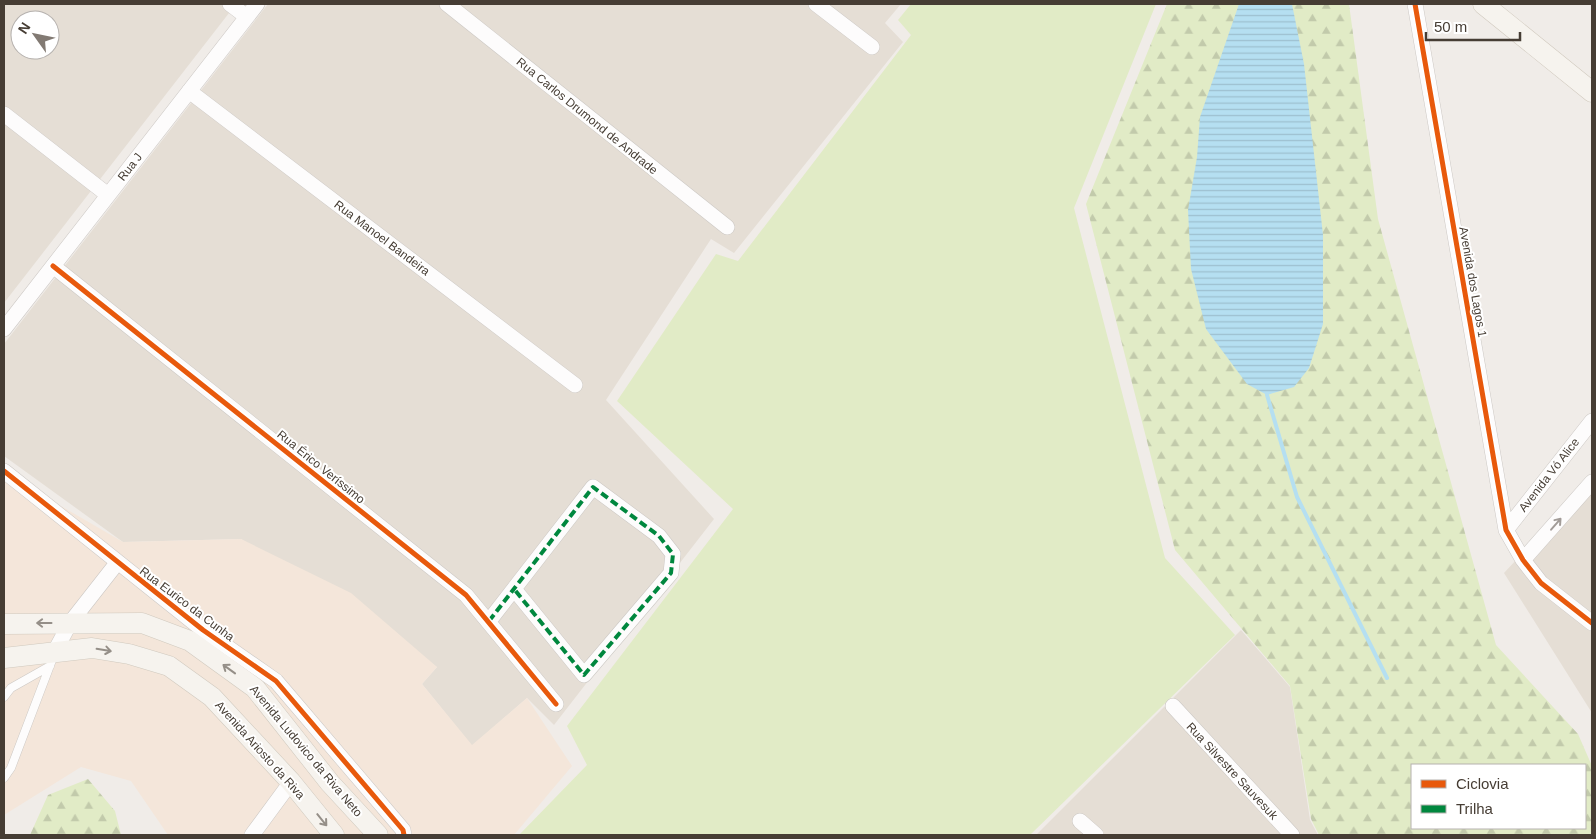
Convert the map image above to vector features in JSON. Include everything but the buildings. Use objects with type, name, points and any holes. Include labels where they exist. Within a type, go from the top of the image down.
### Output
[{"type":"street","points":[[230,4],[247,17]]},
{"type":"street","name":"Rua J","points":[[4,329],[257,4]]},
{"type":"street","name":"Rua Carlos Drumond de Andrade","points":[[447,4],[727,227]]},
{"type":"street","points":[[816,4],[872,47]]},
{"type":"street","name":"Avenida dos Lagos 1","points":[[1415,4],[1506,530],[1523,560],[1541,583],[1592,623]]},
{"type":"street","points":[[1483,4],[1584,79],[1592,92]]},
{"type":"street","name":"Rua Manoel Bandeira","points":[[190,91],[575,386]]},
{"type":"street","points":[[4,114],[108,195]]},
{"type":"street","name":"Rua Érico Veríssimo","points":[[53,266],[466,595],[556,704]]},
{"type":"street","name":"Avenida Vó Alice","points":[[1506,530],[1592,421]]},
{"type":"street","name":"Rua Eurico da Cunha","points":[[4,471],[117,563],[196,636],[276,681],[403,830],[404,835]]},
{"type":"street","points":[[1523,560],[1592,482]]},
{"type":"street","points":[[489,621],[593,487],[659,536],[673,554],[671,573],[584,675],[514,589]]},
{"type":"street","points":[[52,659],[70,623],[117,563]]},
{"type":"street","name":"Avenida Ludovico da Riva Neto","points":[[4,624],[142,623],[196,636],[255,688],[330,783],[378,835]]},
{"type":"street","name":"Avenida Ariosto da Riva","points":[[4,658],[52,659],[92,648],[128,654],[169,666],[212,697],[291,782],[334,835]]},
{"type":"street","name":"Rua Silvestre Sauvesuk","points":[[1173,706],[1292,835]]},
{"type":"street","points":[[330,783],[348,764]]},
{"type":"street","points":[[252,835],[291,782]]},
{"type":"street","points":[[1080,821],[1096,835]]},
{"type":"lane","points":[[4,697],[11,688],[52,659]]},
{"type":"lane","points":[[4,778],[11,768],[52,659]]},
{"type":"shaded area","points":[[4,4],[236,4],[4,303]]},
{"type":"shaded area","points":[[268,4],[901,4],[885,23],[903,42],[734,253],[711,239],[606,400],[714,519],[554,725],[527,698],[472,746],[422,684],[437,667],[241,539],[123,542],[4,456],[4,344]]},
{"type":"shaded area","points":[[4,473],[123,542],[241,539],[351,593],[437,667],[422,684],[472,745],[527,698],[572,766],[514,835],[168,835],[131,781],[81,767],[4,815]]},
{"type":"shaded area","points":[[1592,478],[1592,713],[1504,573]]},
{"type":"shaded area","points":[[1241,630],[1290,687],[1310,820],[1318,835],[1036,835]]},
{"type":"green space","points":[[911,4],[1156,4],[1074,208],[1165,558],[1235,635],[1030,835],[519,835],[587,765],[567,726],[733,509],[617,401],[716,254],[738,261],[911,35],[898,20]]},
{"type":"green space","points":[[1167,4],[1349,4],[1378,219],[1496,645],[1578,734],[1592,766],[1592,835],[1319,835],[1311,819],[1290,686],[1175,550],[1086,204]]},
{"type":"green space","points":[[88,779],[115,811],[121,835],[30,835],[48,795]]},
{"type":"water","points":[[1239,4],[1292,4],[1304,64],[1323,235],[1323,324],[1309,368],[1294,387],[1267,395],[1247,384],[1206,329],[1191,269],[1188,210],[1197,157],[1200,117]]},
{"type":"waterway","points":[[1267,395],[1297,497],[1387,678]]},
{"type":"marked path","points":[[489,621],[593,487],[659,536],[673,554],[671,573],[584,675],[514,589]]},
{"type":"cycle path","points":[[1415,4],[1506,530],[1523,560],[1541,583],[1592,623]]},
{"type":"cycle path","points":[[53,266],[466,595],[556,704]]},
{"type":"cycle path","points":[[4,471],[203,630],[276,681],[403,830],[404,835]]}]
